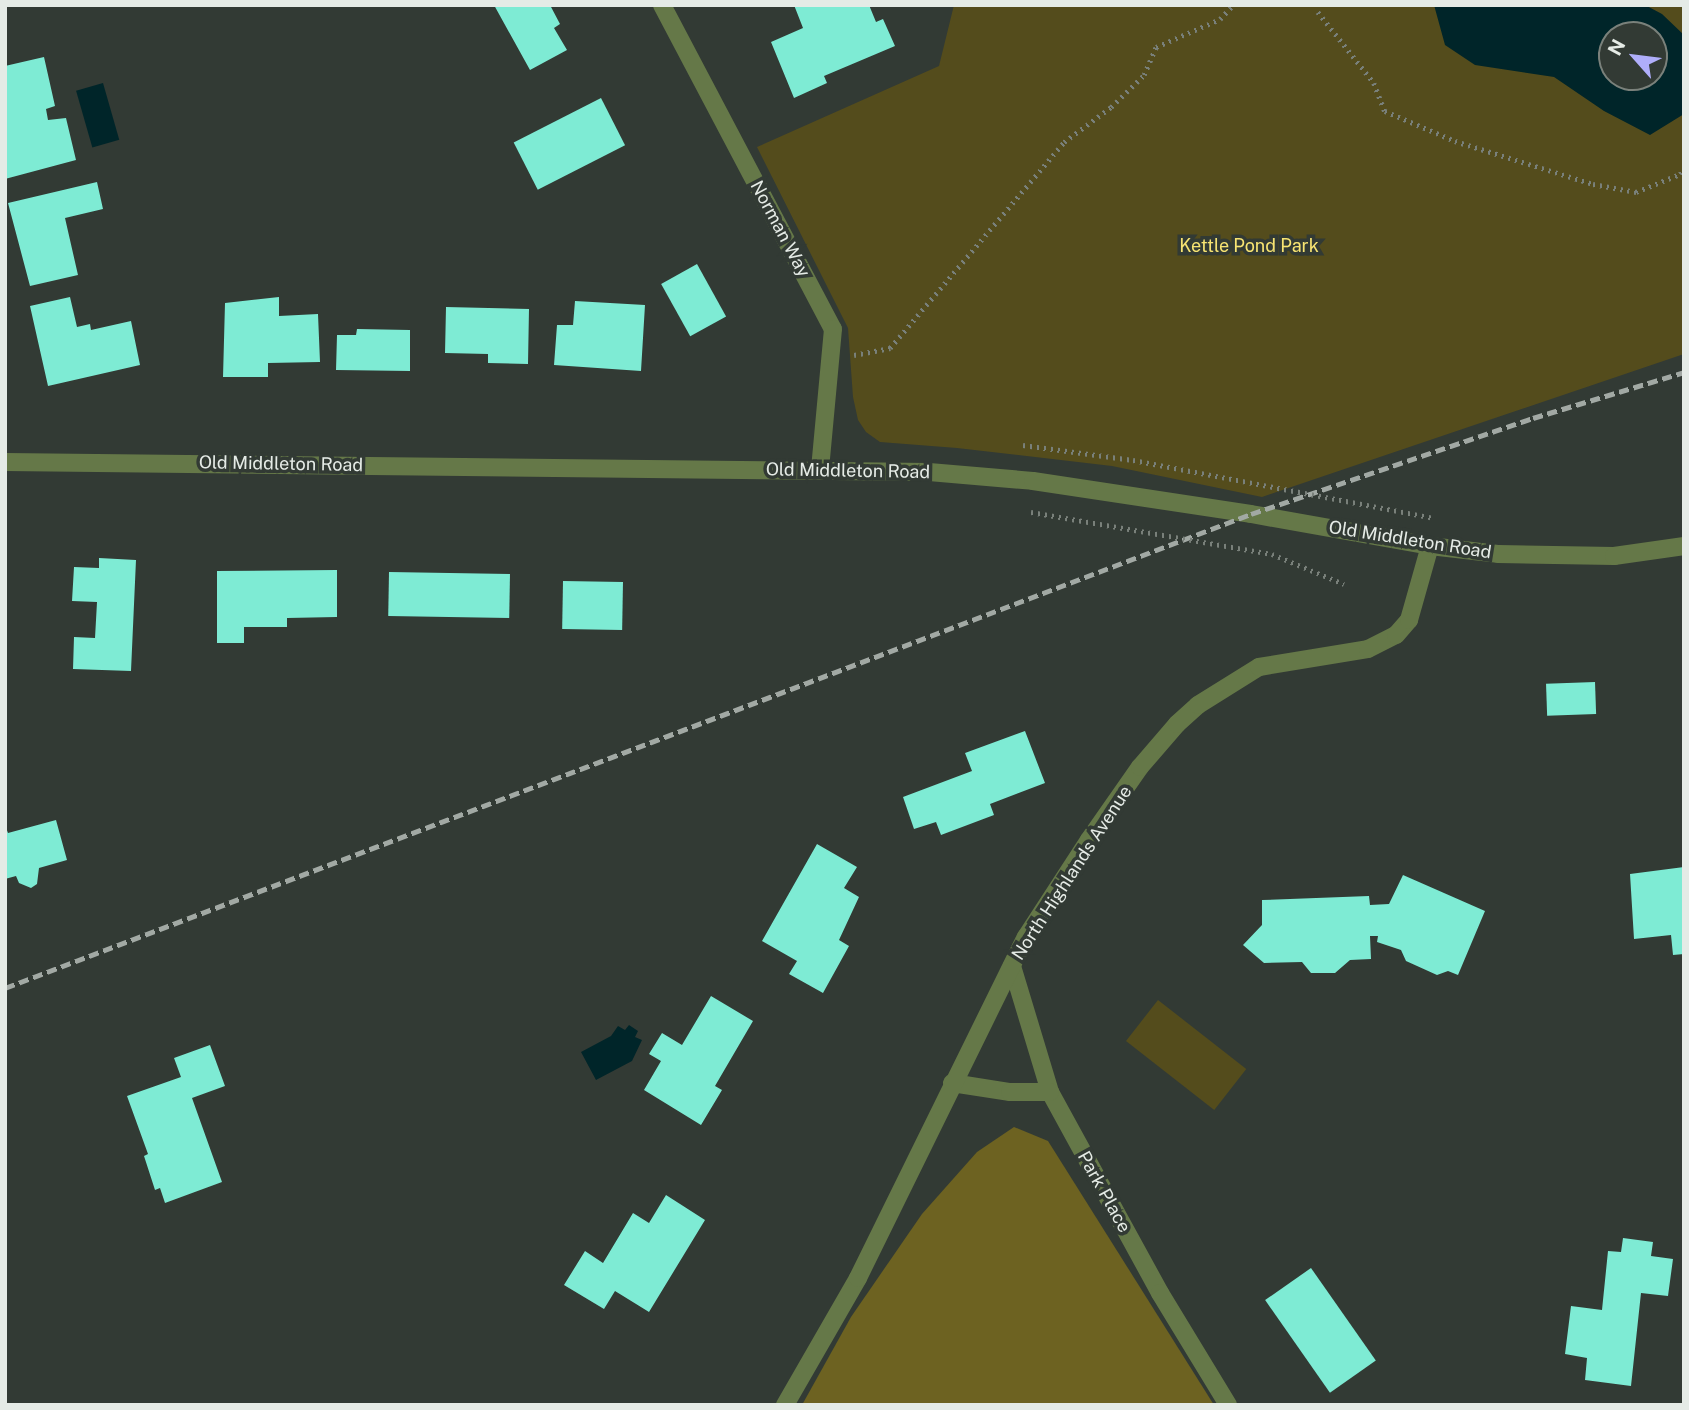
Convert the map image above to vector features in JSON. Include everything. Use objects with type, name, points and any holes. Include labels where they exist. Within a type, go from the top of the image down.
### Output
[{"type":"street","name":"Norman Way","points":[[662,5],[832,329],[820,469]]},
{"type":"street","name":"Old Middleton Road","points":[[5,462],[929,472],[1033,481],[1390,537],[1430,546],[1498,554],[1614,556],[1684,547]]},
{"type":"street","name":"North Highlands Avenue","points":[[785,1405],[858,1278],[1012,966],[1089,839],[1140,767],[1177,724],[1216,692],[1259,667],[1368,649],[1396,635],[1409,620],[1430,546]]},
{"type":"street","name":"Park Place","points":[[1012,966],[1050,1092],[1160,1293],[1228,1405]]},
{"type":"street","points":[[952,1083],[1010,1092],[1050,1092]]},
{"type":"path","points":[[829,360],[890,348],[1064,142],[1144,75],[1156,47],[1220,19],[1233,5]]},
{"type":"path","points":[[1319,5],[1318,12],[1374,82],[1385,111],[1455,141],[1593,184],[1636,192],[1680,174],[1684,168]]},
{"type":"path","points":[[1023,444],[1133,460],[1433,518]]},
{"type":"path","points":[[1031,512],[1272,554],[1344,584]]},
{"type":"green space","name":"Kettle Pond Park","points":[[954,5],[1684,5],[1684,354],[1262,497],[1112,466],[880,442],[866,432],[858,420],[853,397],[848,328],[757,147],[939,66]]},
{"type":"green space","points":[[1158,1000],[1246,1069],[1214,1110],[1126,1041]]},
{"type":"shaded area","points":[[1014,1127],[1048,1141],[1214,1405],[802,1405],[851,1317],[922,1214],[977,1152]]},
{"type":"water","points":[[1434,5],[1645,5],[1662,14],[1684,35],[1684,114],[1650,135],[1604,111],[1554,77],[1475,65],[1445,45]]},
{"type":"water","points":[[103,83],[119,140],[92,147],[76,91]]},
{"type":"water","points":[[629,1025],[638,1031],[635,1037],[642,1040],[632,1061],[596,1080],[581,1052],[611,1036],[618,1026],[625,1030]]},
{"type":"building","points":[[494,5],[550,5],[560,24],[554,28],[567,50],[530,70]]},
{"type":"building","points":[[794,5],[869,5],[876,22],[883,19],[895,46],[824,76],[827,83],[794,98],[771,42],[803,28]]},
{"type":"building","points":[[44,57],[55,106],[46,109],[48,120],[66,118],[76,160],[5,179],[5,66]]},
{"type":"building","points":[[601,98],[625,145],[538,190],[514,142]]},
{"type":"building","points":[[97,182],[103,209],[65,218],[78,275],[30,286],[8,203]]},
{"type":"building","points":[[697,264],[726,316],[690,336],[661,284]]},
{"type":"building","points":[[70,297],[77,327],[90,324],[91,330],[131,321],[140,365],[48,386],[30,306]]},
{"type":"building","points":[[279,297],[279,316],[318,314],[320,362],[268,363],[268,377],[223,377],[225,303]]},
{"type":"building","points":[[575,301],[645,305],[641,371],[554,365],[557,325],[573,325]]},
{"type":"building","points":[[446,307],[529,309],[528,364],[488,363],[488,354],[445,353]]},
{"type":"building","points":[[357,329],[410,330],[410,371],[336,370],[337,335],[356,335]]},
{"type":"building","points":[[99,558],[136,560],[131,671],[73,669],[74,637],[95,638],[97,602],[72,601],[74,567],[99,568]]},
{"type":"building","points":[[337,570],[337,617],[287,618],[287,627],[244,627],[244,643],[217,643],[217,571]]},
{"type":"building","points":[[389,572],[510,574],[509,618],[388,616]]},
{"type":"building","points":[[563,581],[623,582],[622,630],[562,629]]},
{"type":"building","points":[[1595,682],[1596,714],[1547,716],[1546,684]]},
{"type":"building","points":[[1025,731],[1045,783],[990,804],[994,815],[941,835],[936,822],[914,829],[903,797],[972,771],[965,753]]},
{"type":"building","points":[[56,820],[67,860],[39,868],[37,884],[31,888],[19,883],[16,876],[5,879],[5,825],[8,833]]},
{"type":"building","points":[[817,844],[857,867],[844,888],[859,897],[839,940],[849,946],[823,993],[789,974],[797,961],[762,941]]},
{"type":"building","points":[[1684,867],[1684,954],[1673,955],[1671,935],[1634,939],[1630,874]]},
{"type":"building","points":[[1403,875],[1485,911],[1458,975],[1448,971],[1437,975],[1406,961],[1401,950],[1377,942],[1378,936],[1370,936],[1371,959],[1350,960],[1335,973],[1311,973],[1302,962],[1264,963],[1243,945],[1262,925],[1262,900],[1369,896],[1370,905],[1389,904]]},
{"type":"building","points":[[711,996],[753,1021],[715,1086],[722,1090],[701,1125],[644,1090],[661,1061],[649,1054],[662,1033],[682,1045]]},
{"type":"building","points":[[210,1045],[225,1086],[192,1098],[222,1182],[165,1203],[160,1188],[155,1190],[144,1156],[148,1154],[127,1096],[181,1077],[174,1058]]},
{"type":"building","points":[[666,1195],[705,1220],[649,1312],[615,1291],[604,1309],[564,1285],[585,1251],[603,1263],[633,1213],[649,1223]]},
{"type":"building","points":[[1623,1238],[1653,1242],[1651,1256],[1673,1259],[1668,1296],[1641,1293],[1631,1386],[1585,1380],[1587,1358],[1565,1354],[1571,1306],[1602,1310],[1608,1251],[1621,1252]]},
{"type":"building","points":[[1311,1268],[1376,1361],[1330,1393],[1265,1300]]},
{"type":"railway","points":[[5,988],[1251,514],[1533,418],[1684,372]]}]
